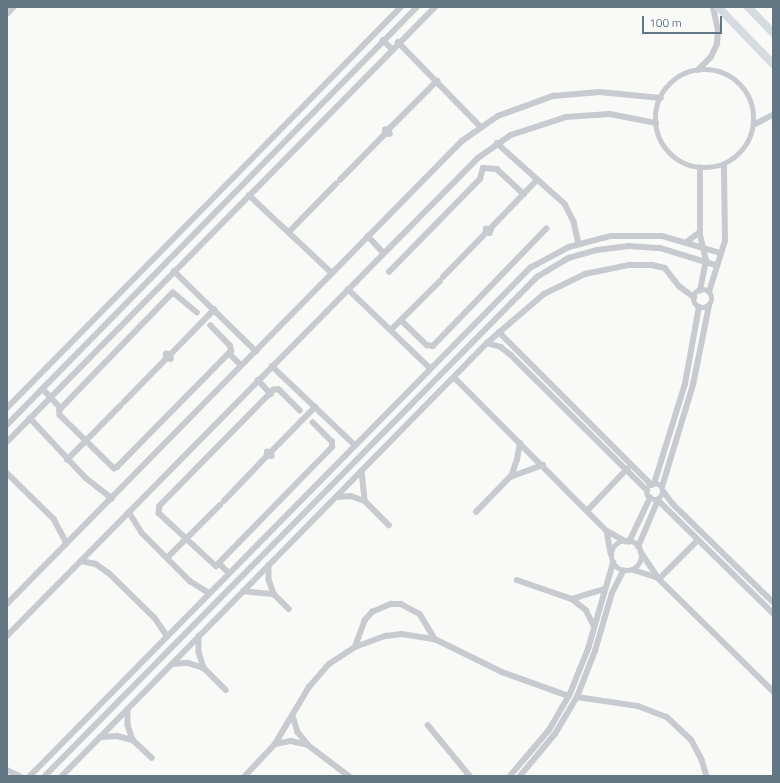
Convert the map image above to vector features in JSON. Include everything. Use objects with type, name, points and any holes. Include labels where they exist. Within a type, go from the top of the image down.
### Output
[{"type":"main road","points":[[718,7],[773,64]]},
{"type":"main road","points":[[748,7],[773,33]]},
{"type":"street","points":[[7,408],[400,7]]},
{"type":"street","points":[[7,425],[416,7]]},
{"type":"street","points":[[7,442],[398,42],[436,7]]},
{"type":"street","points":[[698,70],[720,72],[739,83],[752,102],[754,124],[745,148],[724,165],[700,168],[678,160],[663,144],[656,122],[661,98],[674,81],[698,70],[712,57],[717,44],[718,31],[713,7]]},
{"type":"street","points":[[383,40],[392,49]]},
{"type":"street","points":[[398,42],[481,127]]},
{"type":"street","points":[[289,232],[385,134],[390,134],[389,130],[437,81]]},
{"type":"street","points":[[7,604],[462,141],[481,127],[518,107],[569,94],[600,92],[661,98]]},
{"type":"street","points":[[7,636],[459,175],[497,143],[528,128],[566,116],[610,114],[656,122]]},
{"type":"street","points":[[754,124],[773,115]]},
{"type":"street","points":[[497,143],[569,209],[579,242]]},
{"type":"street","points":[[634,570],[641,560],[640,549],[663,489],[693,385],[709,306],[712,298],[709,292],[716,265],[725,240],[724,165]]},
{"type":"street","points":[[389,272],[480,179],[482,168],[497,169],[524,194]]},
{"type":"street","points":[[694,297],[700,291],[706,261],[700,232],[700,168]]},
{"type":"street","points":[[391,330],[537,180]]},
{"type":"street","points":[[249,195],[332,273]]},
{"type":"street","points":[[207,221],[215,230]]},
{"type":"street","points":[[401,320],[427,345],[433,346],[546,229]]},
{"type":"street","points":[[687,242],[700,232]]},
{"type":"street","points":[[30,776],[530,268],[553,254],[579,242],[628,234],[662,236],[721,253]]},
{"type":"street","points":[[368,236],[383,252]]},
{"type":"street","points":[[45,776],[501,312],[547,270],[569,258],[597,250],[644,246],[676,251],[716,265]]},
{"type":"street","points":[[62,776],[499,332],[544,294],[578,277],[607,268],[629,265],[659,266],[670,273],[680,286],[694,297],[699,307],[683,390],[653,484],[647,490]]},
{"type":"street","points":[[174,271],[256,351]]},
{"type":"street","points":[[348,289],[430,368]]},
{"type":"street","points":[[700,291],[709,292]]},
{"type":"street","points":[[197,313],[173,293],[62,408],[60,415],[116,468],[229,353],[231,348],[211,326]]},
{"type":"street","points":[[493,304],[501,312]]},
{"type":"street","points":[[699,307],[709,306]]},
{"type":"street","points":[[67,460],[166,358],[171,359],[171,354],[214,310]]},
{"type":"street","points":[[499,332],[653,484],[663,489],[673,504],[773,602]]},
{"type":"street","points":[[488,343],[506,351],[627,469],[647,490],[650,498],[627,542],[617,545],[583,664],[569,696],[548,730],[510,776]]},
{"type":"street","points":[[229,353],[242,365]]},
{"type":"street","points":[[272,366],[355,445]]},
{"type":"street","points":[[454,378],[543,465],[607,531],[640,549],[659,579],[773,691]]},
{"type":"street","points":[[258,380],[271,394]]},
{"type":"street","points":[[43,389],[62,408]]},
{"type":"street","points":[[300,411],[278,390],[271,394],[158,508],[159,514],[213,566],[219,563],[332,447],[332,442],[313,424]]},
{"type":"street","points":[[167,558],[315,407]]},
{"type":"street","points":[[30,418],[67,460],[100,491],[112,498]]},
{"type":"street","points":[[476,512],[510,477],[517,460],[520,443]]},
{"type":"street","points":[[510,477],[543,465]]},
{"type":"street","points":[[588,510],[627,469]]},
{"type":"street","points":[[362,471],[365,501]]},
{"type":"street","points":[[7,472],[54,519],[67,543]]},
{"type":"street","points":[[337,497],[351,496],[365,501],[389,525]]},
{"type":"street","points":[[650,498],[658,500],[773,613]]},
{"type":"street","points":[[129,512],[142,533],[196,586],[210,593]]},
{"type":"street","points":[[607,531],[613,560],[623,571]]},
{"type":"street","points":[[659,579],[698,540]]},
{"type":"street","points":[[81,561],[96,564],[109,573],[155,618],[167,636]]},
{"type":"street","points":[[219,563],[229,573]]},
{"type":"street","points":[[269,565],[269,580],[274,594],[289,609]]},
{"type":"street","points":[[623,571],[634,570],[647,572],[659,579]]},
{"type":"street","points":[[520,776],[554,734],[577,697],[595,651],[612,593],[623,571]]},
{"type":"street","points":[[517,580],[572,599],[586,610],[594,626]]},
{"type":"street","points":[[572,599],[604,589]]},
{"type":"street","points":[[243,592],[274,594]]},
{"type":"street","points":[[355,646],[365,620],[372,612],[391,604],[406,606],[420,614],[435,639]]},
{"type":"street","points":[[245,776],[275,744],[319,675],[329,664],[355,646],[370,640],[397,635],[435,639],[502,672],[569,696]]},
{"type":"street","points":[[199,636],[199,652],[204,668],[226,690]]},
{"type":"street","points":[[172,664],[188,663],[204,668]]},
{"type":"street","points":[[577,697],[648,709],[667,717],[691,740],[707,773],[702,776]]},
{"type":"street","points":[[128,709],[128,725],[133,740],[152,758]]},
{"type":"street","points":[[294,716],[298,732],[308,745],[349,776]]},
{"type":"street","points":[[428,725],[469,774],[475,776]]},
{"type":"street","points":[[100,737],[117,736],[133,740]]},
{"type":"street","points":[[275,744],[291,741],[308,745]]},
{"type":"street","points":[[60,745],[61,750],[68,753]]},
{"type":"street","points":[[42,763],[50,765],[50,771]]},
{"type":"street","points":[[7,770],[20,776]]}]
